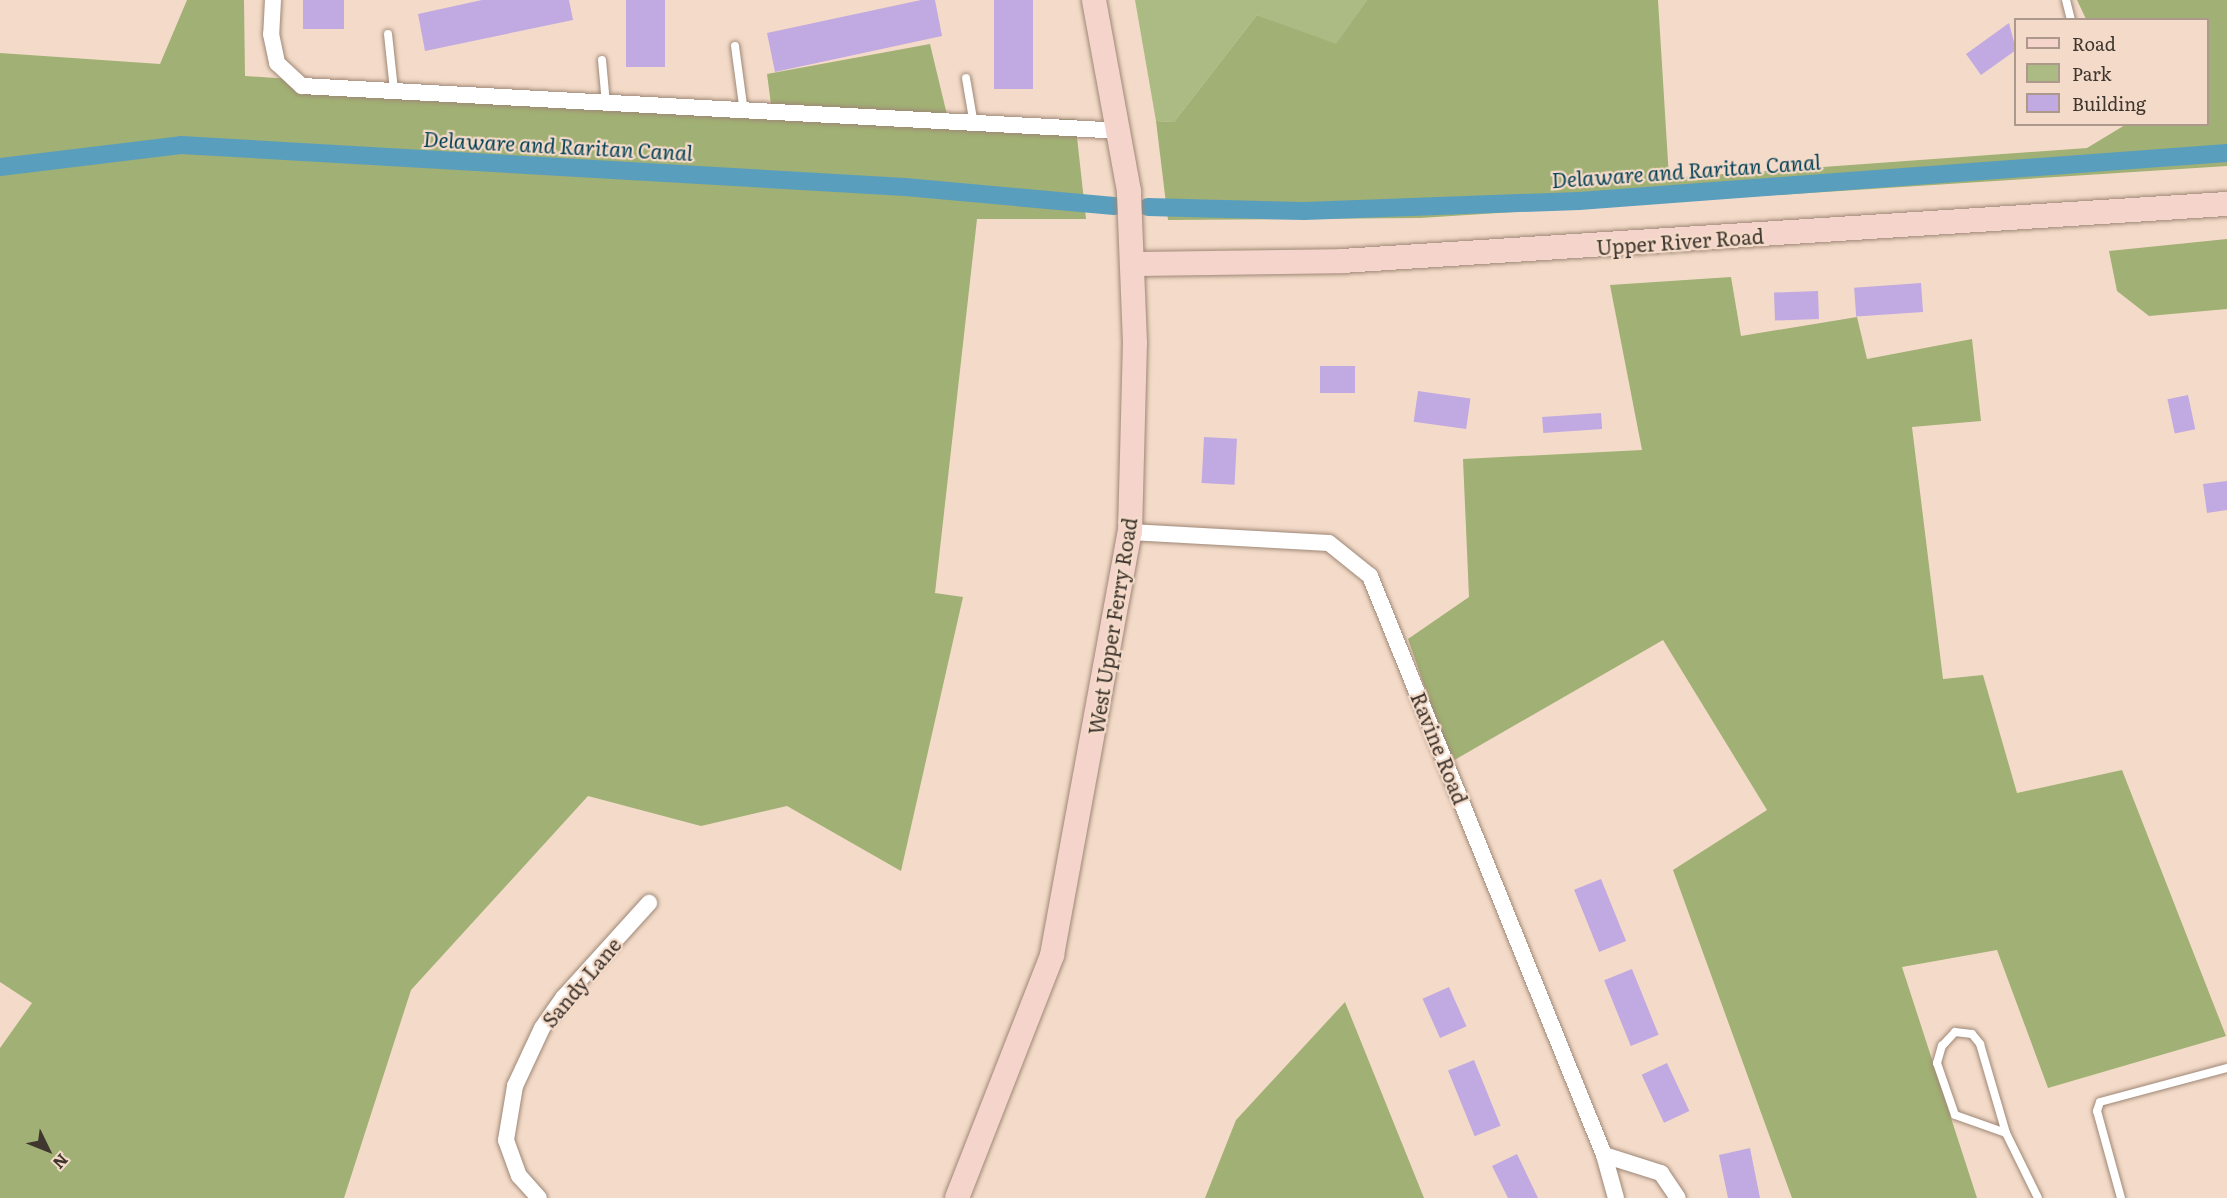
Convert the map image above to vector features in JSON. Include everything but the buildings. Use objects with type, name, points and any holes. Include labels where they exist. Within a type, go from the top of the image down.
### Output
[{"type":"main road","name":"West Upper Ferry Road","points":[[957,1198],[1052,955],[1130,532],[1132,264],[1129,191],[1121,131],[1094,0]]},
{"type":"main road","name":"Upper River Road","points":[[1132,264],[1364,260],[2227,204]]},
{"type":"street","points":[[273,0],[271,34],[277,63],[302,86],[744,113],[1121,131]]},
{"type":"street","name":"Ravine Road","points":[[1130,532],[1329,543],[1370,576],[1604,1155],[1616,1198]]},
{"type":"street","name":"Sandy Lane","points":[[539,1198],[519,1176],[506,1140],[515,1086],[537,1037],[564,998],[649,903]]},
{"type":"street","points":[[1604,1155],[1661,1173],[1678,1198]]},
{"type":"lane","points":[[2066,0],[2070,18]]},
{"type":"lane","points":[[388,34],[394,90]]},
{"type":"lane","points":[[735,46],[744,113]]},
{"type":"lane","points":[[602,60],[606,105]]},
{"type":"lane","points":[[966,78],[974,125]]},
{"type":"lane","points":[[2006,1133],[1955,1115],[1937,1063],[1942,1046],[1955,1032],[1972,1035],[1980,1044],[2006,1133],[2038,1198]]},
{"type":"lane","points":[[2121,1198],[2097,1111],[2100,1102],[2227,1068]]},
{"type":"green space","points":[[187,0],[244,0],[245,76],[772,112],[767,74],[930,44],[948,119],[1075,119],[1086,219],[977,219],[935,593],[963,597],[901,871],[787,806],[701,826],[588,796],[411,990],[344,1198],[0,1198],[0,1048],[32,1003],[0,982],[0,53],[160,64]]},
{"type":"green space","points":[[1135,0],[1367,0],[1336,45],[1257,15],[1174,122],[1156,121]]},
{"type":"green space","points":[[1367,0],[1658,0],[1669,178],[2087,148],[2123,126],[2209,126],[2209,18],[2086,18],[2077,0],[2227,0],[2227,166],[1420,218],[1168,220],[1156,121],[1174,122],[1257,15],[1336,44]]},
{"type":"green space","points":[[2227,239],[2227,309],[2149,316],[2117,291],[2109,251]]},
{"type":"green space","points":[[1731,277],[1741,336],[1857,317],[1867,359],[1972,339],[1981,421],[1912,427],[1943,679],[1983,675],[2017,793],[2122,770],[2226,1036],[2048,1088],[1997,950],[1902,967],[1977,1198],[1792,1198],[1673,870],[1767,810],[1663,640],[1451,762],[1408,639],[1469,597],[1463,459],[1642,450],[1610,285]]},
{"type":"green space","points":[[1345,1002],[1424,1198],[1205,1198],[1236,1120]]},
{"type":"waterway","name":"Delaware and Raritan Canal","points":[[0,167],[181,145],[905,187],[1114,206]]},
{"type":"waterway","name":"Delaware and Raritan Canal","points":[[1148,207],[1304,211],[1579,201],[2227,153]]}]
